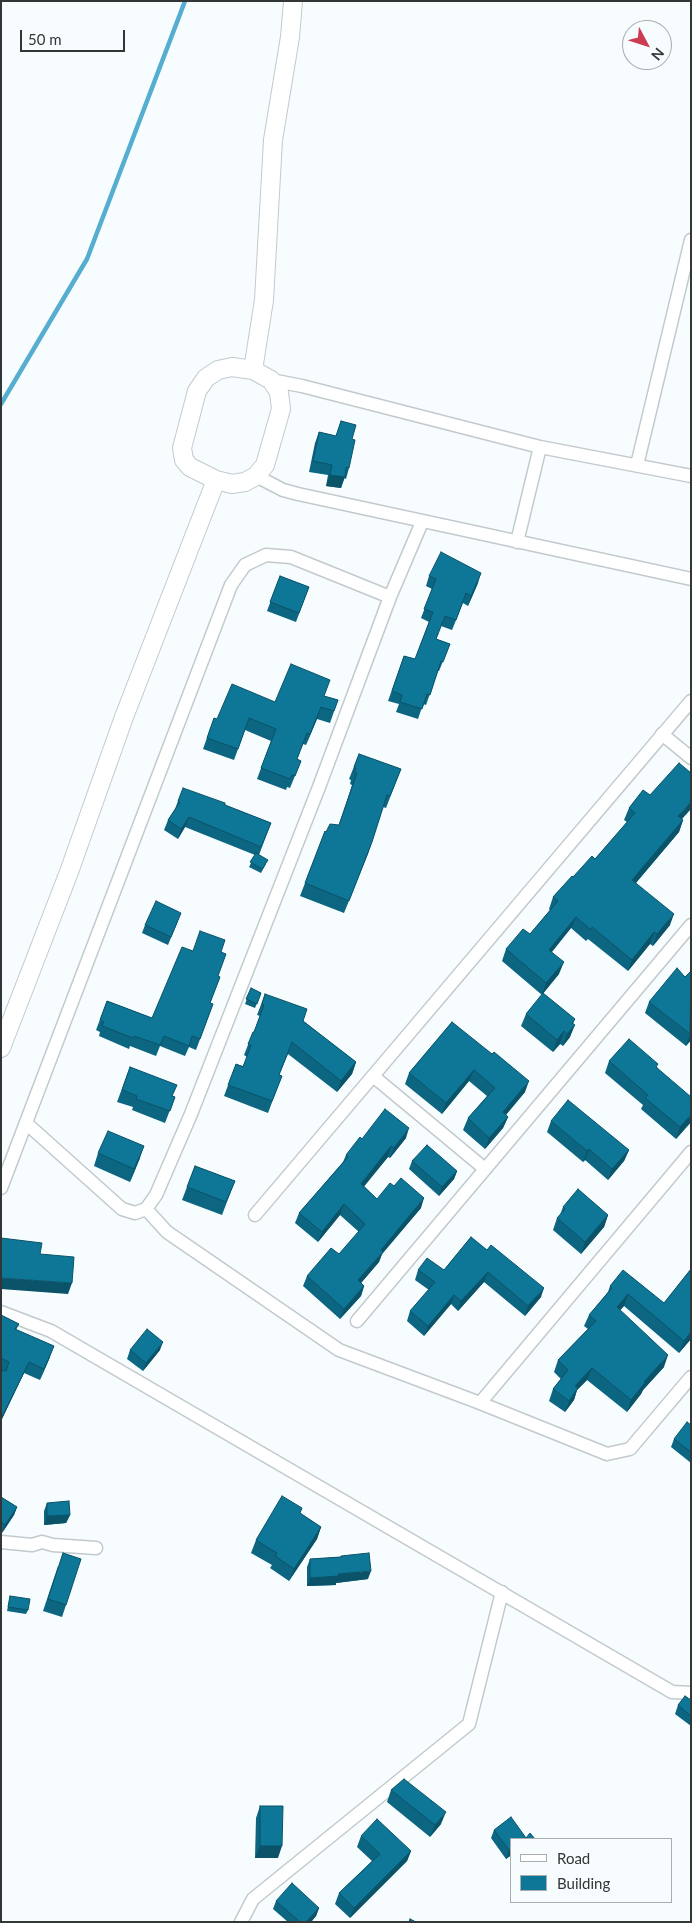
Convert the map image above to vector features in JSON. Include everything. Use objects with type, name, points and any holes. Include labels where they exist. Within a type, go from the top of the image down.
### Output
[{"type":"street","points":[[253,370],[264,300],[272,140],[290,38],[293,1]]},
{"type":"street","points":[[637,464],[691,240]]},
{"type":"street","points":[[271,380],[278,392],[281,409],[265,465],[256,476],[245,482],[232,484],[216,480],[190,467],[184,460],[182,448],[197,391],[206,378],[218,370],[232,367],[253,370],[271,380],[302,386],[540,447],[637,464],[691,476]]},
{"type":"street","points":[[517,542],[540,447]]},
{"type":"street","points":[[256,476],[283,490],[422,522],[691,579]]},
{"type":"street","points":[[1,1048],[69,872],[124,717],[216,480]]},
{"type":"street","points":[[26,1123],[122,1209],[135,1213],[146,1209],[156,1195],[191,1114],[390,597],[422,522]]},
{"type":"street","points":[[1,1188],[231,585],[245,565],[266,555],[291,557],[390,597]]},
{"type":"street","points":[[255,1215],[691,700]]},
{"type":"street","points":[[662,734],[691,758]]},
{"type":"street","points":[[357,1321],[691,925]]},
{"type":"street","points":[[373,1076],[485,1169]]},
{"type":"street","points":[[480,1403],[691,1152]]},
{"type":"street","points":[[146,1209],[167,1232],[339,1350],[608,1454],[630,1449],[691,1377]]},
{"type":"street","points":[[1,1312],[51,1331],[672,1692],[691,1693]]},
{"type":"street","points":[[1,1542],[32,1545],[42,1542],[53,1545],[96,1548]]},
{"type":"street","points":[[241,1922],[253,1899],[469,1724],[502,1592]]},
{"type":"building","points":[[341,421],[356,425],[352,439],[355,440],[349,468],[346,467],[345,477],[330,475],[332,465],[313,461],[319,432],[336,436]]},
{"type":"building","points":[[441,552],[481,573],[471,596],[466,593],[456,620],[445,616],[436,639],[450,644],[443,662],[441,661],[430,695],[427,694],[422,709],[400,702],[402,695],[392,691],[404,656],[415,659],[433,612],[424,609],[436,579],[429,576]]},
{"type":"building","points":[[280,576],[309,587],[299,613],[270,602]]},
{"type":"building","points":[[291,664],[330,680],[324,696],[338,700],[334,711],[321,707],[310,734],[307,733],[297,759],[301,761],[295,776],[292,775],[290,779],[261,768],[276,729],[249,718],[238,749],[207,738],[214,718],[217,719],[232,684],[275,702]]},
{"type":"building","points":[[359,754],[401,769],[390,796],[387,795],[372,842],[349,901],[305,883],[325,831],[330,824],[339,825],[357,773],[354,772],[356,768],[354,767]]},
{"type":"building","points":[[679,763],[691,773],[691,802],[678,816],[683,820],[632,880],[674,914],[657,934],[654,932],[632,960],[592,927],[591,930],[576,917],[549,950],[564,962],[546,983],[506,949],[523,929],[530,934],[558,901],[553,897],[592,856],[595,859],[635,813],[629,808],[643,790],[650,795]]},
{"type":"building","points":[[183,788],[225,803],[225,805],[271,823],[261,847],[189,817],[181,829],[168,820],[180,802],[178,801]]},
{"type":"building","points":[[256,853],[268,860],[262,869],[250,862]]},
{"type":"building","points":[[156,901],[181,913],[171,937],[145,925]]},
{"type":"building","points":[[200,931],[225,940],[221,952],[226,954],[210,1003],[213,1004],[200,1039],[192,1036],[189,1046],[164,1036],[160,1045],[134,1036],[133,1038],[102,1026],[104,1022],[100,1020],[107,1001],[152,1018],[182,947],[193,951]]},
{"type":"building","points":[[677,968],[685,977],[691,971],[690,1034],[649,1002]]},
{"type":"building","points":[[251,988],[261,993],[257,1004],[246,999]]},
{"type":"building","points":[[543,993],[575,1019],[572,1023],[575,1025],[567,1034],[564,1031],[557,1040],[526,1014]]},
{"type":"building","points":[[265,994],[307,1009],[303,1021],[356,1062],[341,1081],[292,1042],[279,1075],[282,1076],[272,1101],[228,1085],[236,1064],[243,1067],[251,1045],[248,1044],[264,1005],[262,1004]]},
{"type":"building","points":[[452,1022],[492,1054],[494,1052],[529,1081],[503,1112],[508,1117],[489,1138],[468,1118],[495,1088],[474,1070],[446,1103],[409,1073]]},
{"type":"building","points":[[629,1039],[658,1064],[656,1067],[691,1097],[691,1115],[680,1127],[645,1098],[648,1095],[609,1061]]},
{"type":"building","points":[[130,1067],[177,1085],[172,1096],[175,1097],[170,1111],[136,1099],[137,1096],[122,1090]]},
{"type":"building","points":[[568,1100],[629,1150],[612,1169],[551,1121]]},
{"type":"building","points":[[385,1109],[409,1128],[394,1148],[391,1146],[361,1184],[377,1199],[390,1183],[394,1186],[401,1178],[424,1198],[381,1250],[383,1252],[358,1280],[364,1286],[344,1309],[307,1276],[331,1248],[339,1254],[365,1224],[344,1204],[322,1232],[299,1213],[348,1157],[346,1155],[360,1137],[362,1139]]},
{"type":"building","points":[[108,1131],[144,1146],[134,1169],[98,1153]]},
{"type":"building","points":[[427,1145],[457,1171],[442,1187],[412,1161]]},
{"type":"building","points":[[195,1166],[235,1181],[226,1202],[187,1187]]},
{"type":"building","points":[[578,1189],[608,1215],[585,1242],[557,1218],[565,1209],[563,1207]]},
{"type":"building","points":[[471,1237],[487,1250],[491,1245],[544,1288],[528,1306],[488,1272],[461,1301],[454,1295],[428,1326],[410,1311],[435,1282],[418,1270],[427,1258],[444,1270]]},
{"type":"building","points":[[1,1238],[42,1243],[40,1254],[74,1257],[72,1283],[1,1278]]},
{"type":"building","points":[[691,1269],[691,1332],[684,1341],[628,1294],[617,1307],[668,1355],[631,1400],[592,1368],[575,1386],[578,1388],[569,1401],[553,1389],[568,1370],[558,1360],[596,1321],[589,1315],[612,1288],[610,1286],[623,1270],[664,1303]]},
{"type":"building","points":[[1,1315],[19,1324],[15,1329],[54,1346],[44,1369],[29,1362],[1,1419],[1,1370],[6,1371],[9,1362],[1,1358]]},
{"type":"building","points":[[147,1329],[163,1342],[146,1363],[130,1350]]},
{"type":"building","points":[[687,1422],[691,1425],[691,1452],[674,1439]]},
{"type":"building","points":[[282,1496],[302,1508],[300,1513],[321,1527],[294,1569],[275,1556],[277,1553],[256,1540]]},
{"type":"building","points":[[1,1497],[17,1507],[5,1525],[1,1522]]},
{"type":"building","points":[[69,1501],[70,1515],[47,1516],[47,1503]]},
{"type":"building","points":[[63,1553],[81,1559],[66,1605],[48,1599]]},
{"type":"building","points":[[369,1553],[371,1571],[310,1578],[310,1559]]},
{"type":"building","points":[[10,1596],[30,1599],[28,1610],[8,1607]]},
{"type":"building","points":[[685,1696],[691,1700],[691,1716],[678,1705]]},
{"type":"building","points":[[404,1779],[446,1812],[435,1825],[391,1790]]},
{"type":"building","points":[[260,1806],[283,1806],[282,1846],[260,1846]]},
{"type":"building","points":[[511,1817],[526,1838],[510,1838],[509,1850],[494,1830]]},
{"type":"building","points":[[377,1819],[411,1851],[354,1908],[339,1893],[380,1854],[361,1836]]},
{"type":"building","points":[[530,1833],[534,1838],[526,1838]]},
{"type":"building","points":[[292,1883],[319,1908],[306,1922],[300,1922],[276,1901]]},
{"type":"waterway","points":[[1,404],[87,259],[185,1]]}]
